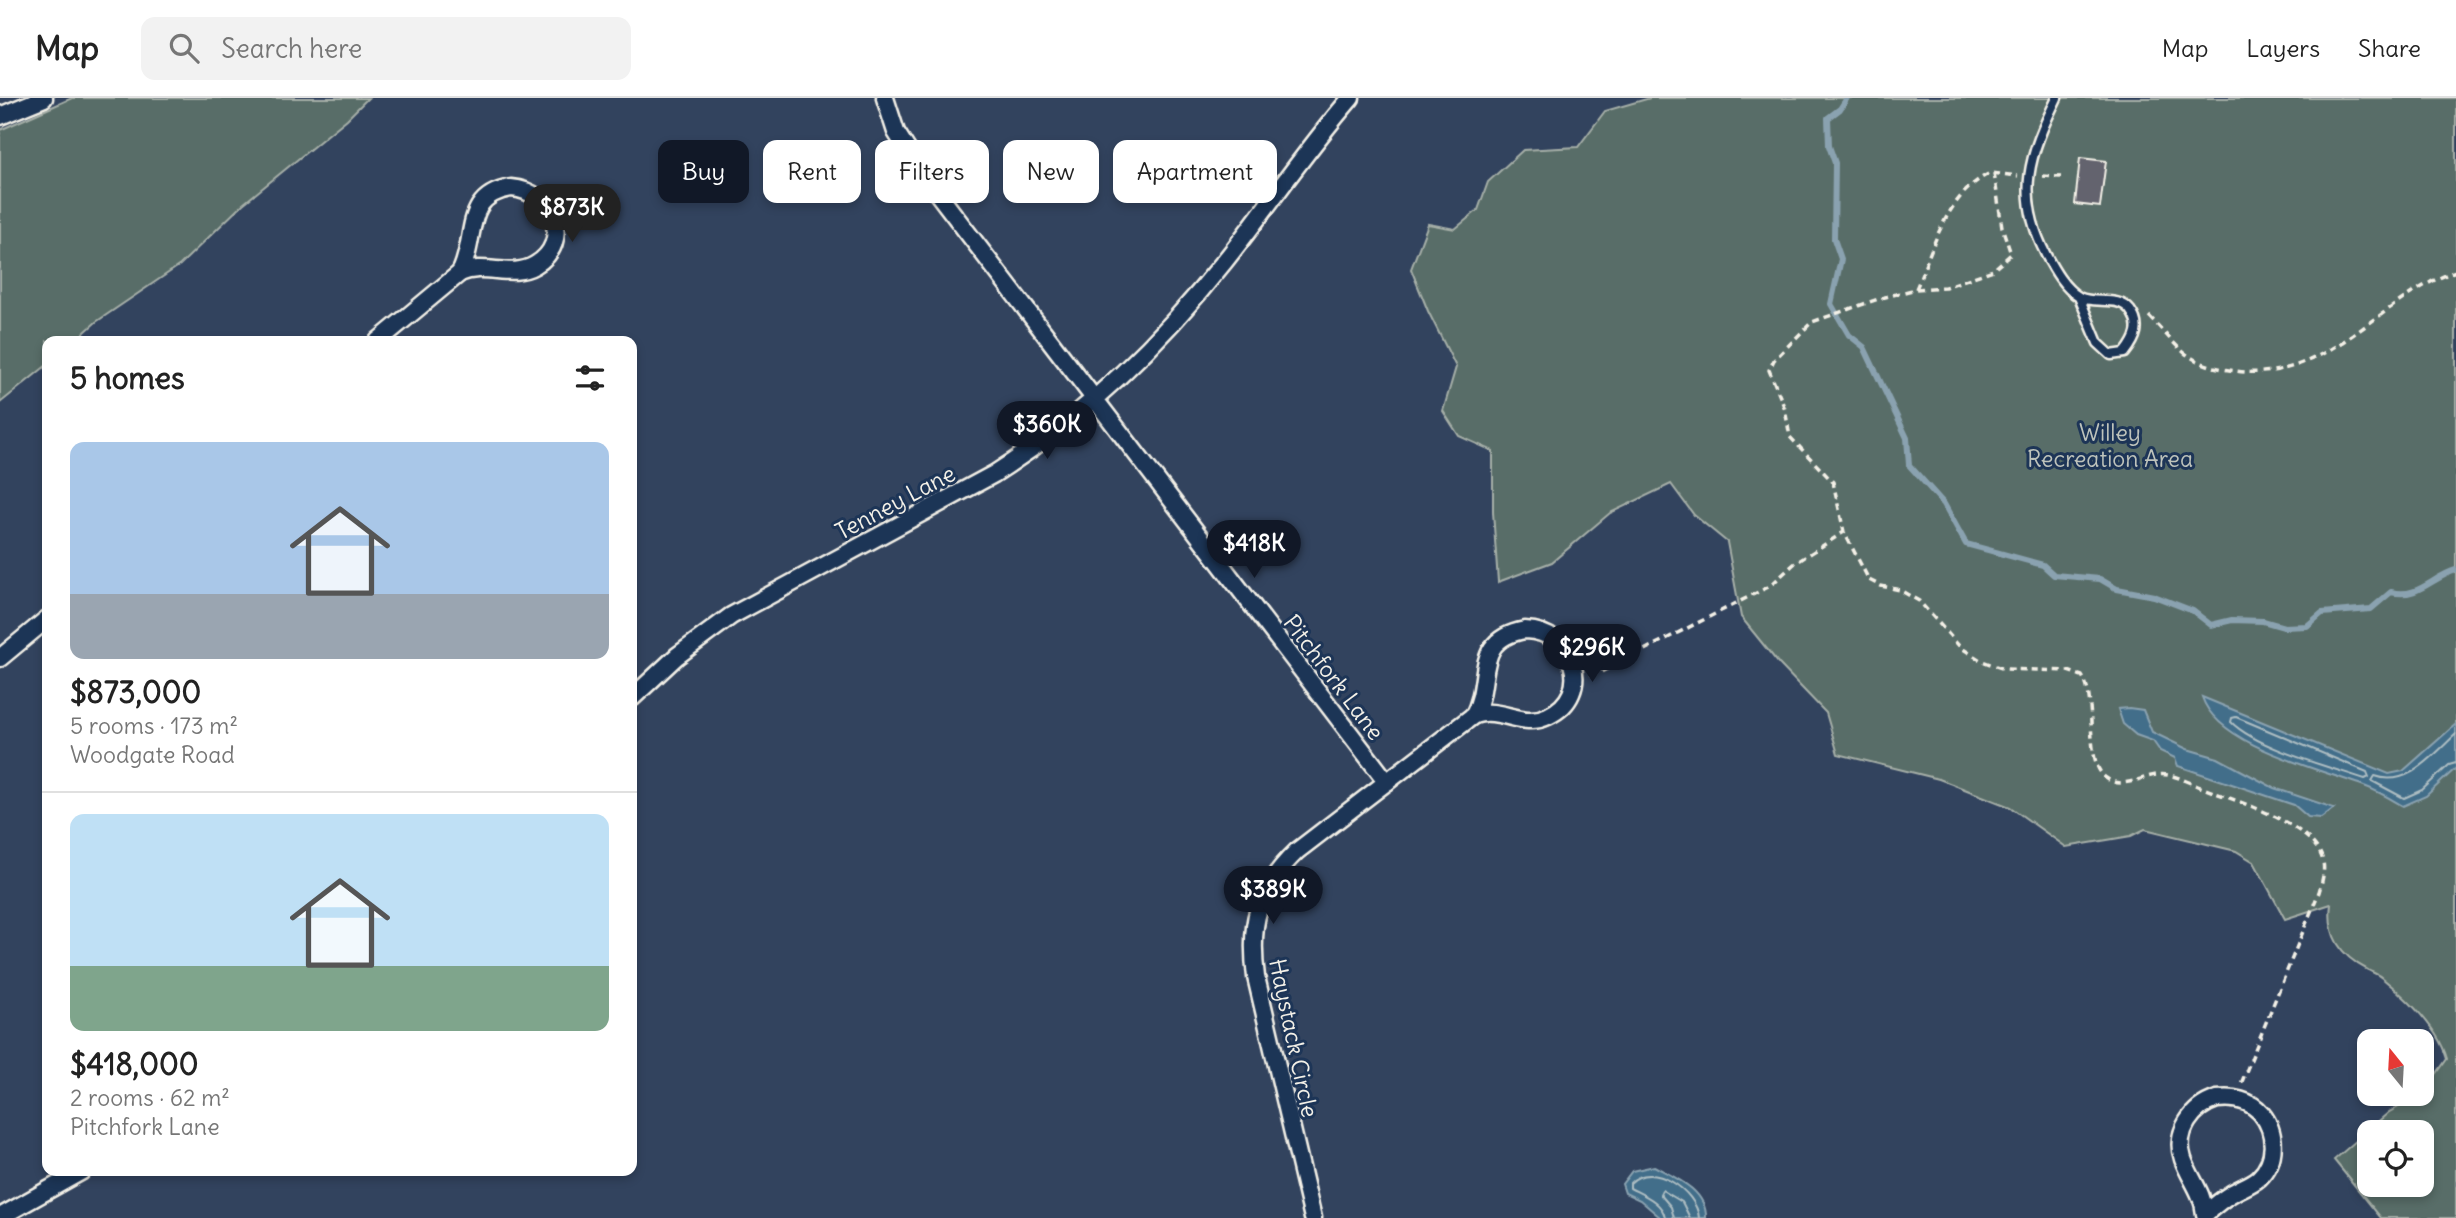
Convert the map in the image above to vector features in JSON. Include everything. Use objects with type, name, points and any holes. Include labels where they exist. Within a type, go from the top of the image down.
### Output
[{"type":"street","points":[[0,116],[44,98]]},
{"type":"street","name":"Pitchfork Lane","points":[[885,98],[895,132],[922,173],[1387,782]]},
{"type":"street","name":"Tenney Lane","points":[[637,693],[677,656],[731,616],[994,474],[1027,453],[1093,399],[1164,333],[1191,302],[1351,98]]},
{"type":"street","points":[[384,336],[460,273],[481,267],[519,271],[542,260],[554,238],[554,222],[548,206],[536,194],[520,188],[503,189],[488,196],[473,217],[466,261],[460,273]]},
{"type":"street","points":[[0,658],[42,623]]},
{"type":"street","points":[[1533,630],[1555,638],[1570,656],[1574,674],[1573,687],[1566,701],[1548,716],[1524,720],[1495,711],[1474,715],[1483,694],[1483,671],[1488,656],[1497,643],[1510,634],[1533,630]]},
{"type":"street","name":"Haystack Circle","points":[[1313,1218],[1263,1015],[1252,936],[1260,902],[1285,862],[1474,715]]},
{"type":"street","points":[[2234,1098],[2251,1104],[2264,1116],[2273,1140],[2271,1158],[2257,1180],[2232,1194],[2203,1216],[2201,1193],[2181,1153],[2182,1135],[2188,1119],[2201,1107],[2217,1099],[2234,1098]]},
{"type":"street","points":[[0,1217],[73,1176]]},
{"type":"lane","points":[[2057,98],[2036,142],[2029,164],[2029,211],[2056,275],[2080,297],[2102,348],[2111,355],[2125,353],[2137,333],[2137,323],[2130,310],[2115,301],[2080,297]]},
{"type":"path","points":[[1916,289],[1936,237],[1951,209],[1981,178],[1994,173],[2010,175]]},
{"type":"path","points":[[1994,173],[2001,228],[2011,254],[1993,270],[1945,287],[1916,289],[1853,306],[1821,318],[1798,334],[1769,369],[1785,409],[1790,437],[1833,482],[1844,532],[1869,580],[1900,590],[1919,601],[1952,639],[1974,658],[2004,668],[2079,673],[2085,681],[2096,762],[2105,778],[2124,783],[2167,774],[2275,817],[2311,841],[2320,852],[2325,865],[2319,892],[2253,1059],[2234,1098]]},
{"type":"path","points":[[2147,314],[2185,354],[2202,364],[2240,372],[2277,371],[2336,347],[2422,288],[2456,271]]},
{"type":"path","points":[[1574,674],[1601,672],[1770,586],[1794,564],[1844,532]]},
{"type":"green space","points":[[72,98],[368,98],[347,119],[243,204],[180,265],[96,322],[81,336],[42,336],[42,369],[0,403],[0,130]]},
{"type":"green space","name":"Willey Recreation Area","points":[[1650,98],[2456,98],[2456,1218],[2381,1218],[2364,1197],[2434,1197],[2434,1120],[2380,1120],[2400,1106],[2434,1106],[2434,1077],[2447,1059],[2434,1029],[2412,1004],[2380,977],[2342,951],[2333,935],[2331,904],[2285,919],[2254,862],[2236,851],[2145,829],[2131,836],[2066,847],[2010,807],[1939,779],[1838,754],[1826,713],[1779,664],[1741,617],[1727,542],[1694,515],[1671,484],[1610,513],[1552,562],[1498,582],[1493,512],[1493,451],[1459,436],[1443,411],[1456,367],[1411,269],[1428,224],[1455,229],[1478,210],[1488,182],[1523,150],[1578,147],[1605,111]]},
{"type":"green space","name":"Willey Recreation Area","points":[[2357,1140],[2357,1188],[2334,1160]]},
{"type":"water","points":[[2202,697],[2389,774],[2403,771],[2456,724],[2456,768],[2426,796],[2403,806],[2369,788],[2272,754],[2249,742],[2228,729],[2212,714]]},
{"type":"water","points":[[2118,709],[2143,710],[2152,732],[2187,749],[2218,758],[2274,788],[2334,808],[2321,818],[2308,817],[2294,805],[2178,766],[2175,758],[2160,751],[2153,741],[2136,735],[2123,724]]},
{"type":"water","points":[[1654,1166],[1680,1180],[1695,1192],[1705,1208],[1706,1218],[1661,1218],[1640,1200],[1625,1193],[1622,1184],[1632,1171]]},
{"type":"building","points":[[2080,158],[2106,161],[2100,207],[2075,204]]},
{"type":"waterway","points":[[1847,98],[1840,109],[1828,118],[1829,146],[1835,163],[1834,239],[1841,259],[1831,304],[1849,335],[1864,347],[1907,438],[1909,465],[1944,504],[1966,544],[2043,565],[2054,575],[2100,579],[2117,589],[2154,596],[2193,611],[2211,625],[2232,620],[2263,621],[2284,627],[2307,626],[2322,613],[2371,609],[2391,592],[2417,590],[2456,570]]}]
